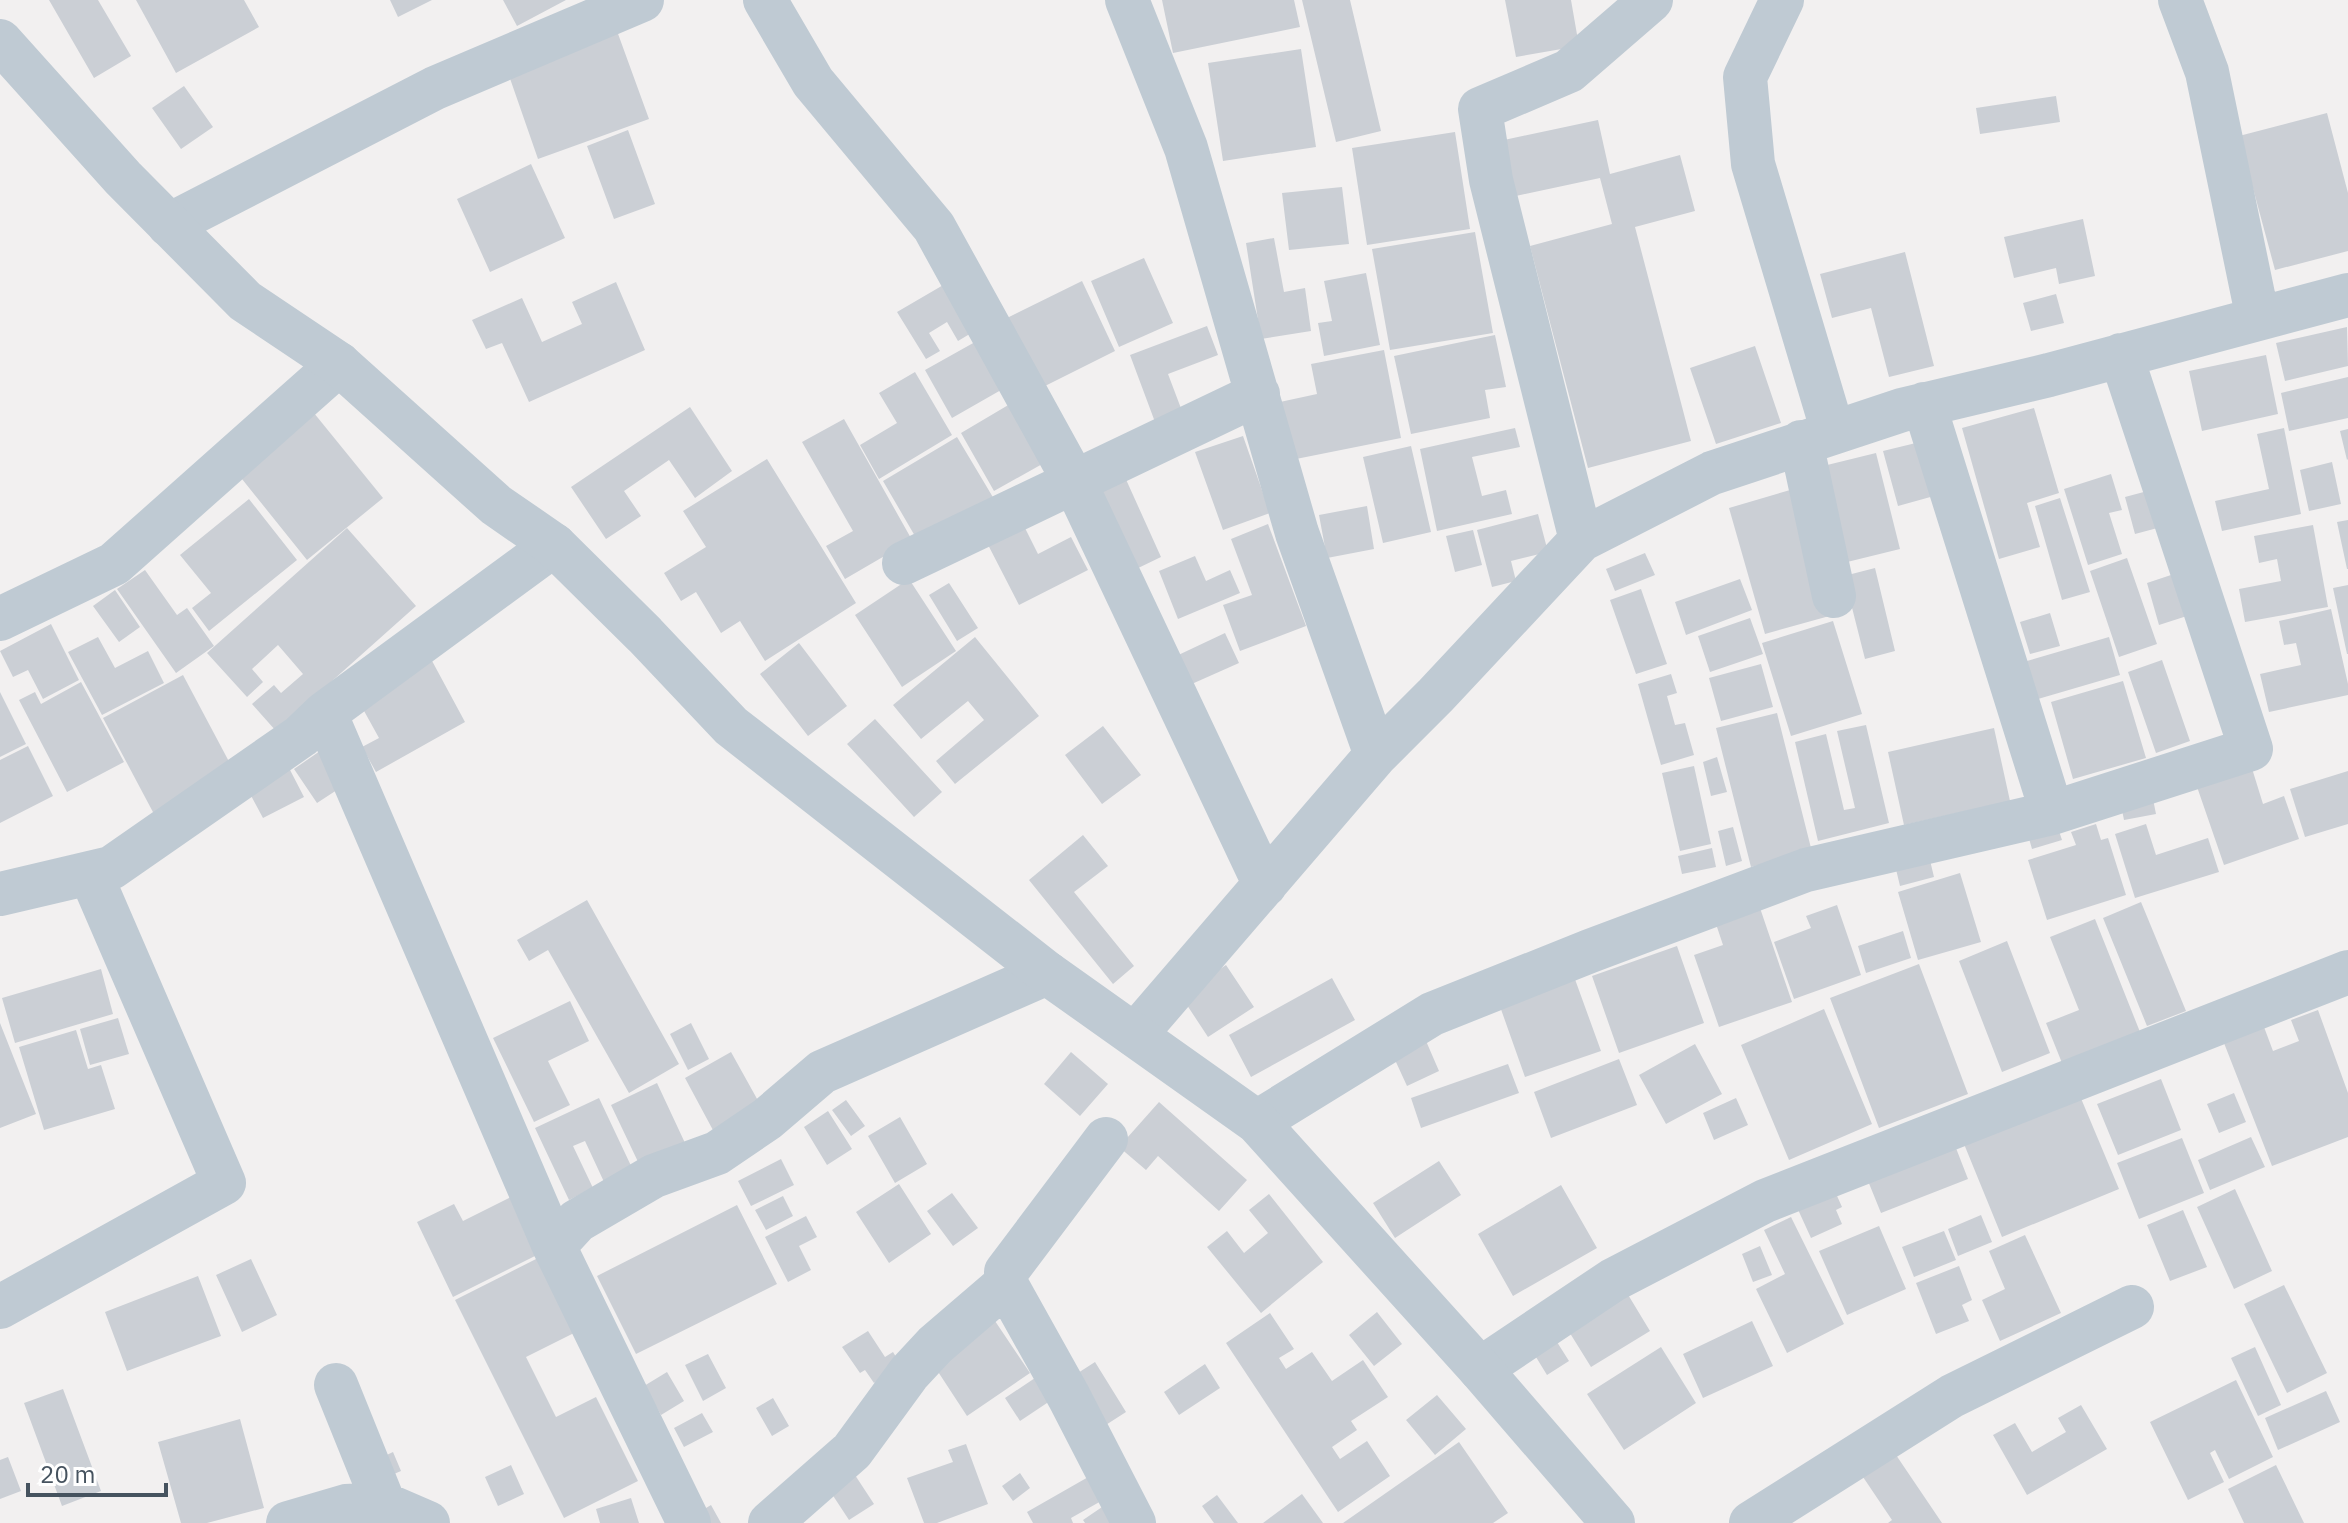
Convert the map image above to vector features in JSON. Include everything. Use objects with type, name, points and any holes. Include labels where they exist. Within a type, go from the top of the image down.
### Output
[{"type":"street","points":[[169,225],[435,88],[642,0]]},
{"type":"street","points":[[765,0],[813,82],[934,227],[1074,481],[1265,885]]},
{"type":"street","points":[[1127,0],[1186,148],[1297,533],[1376,755]]},
{"type":"street","points":[[1581,540],[1491,180],[1480,109],[1569,71],[1651,0]]},
{"type":"street","points":[[1782,0],[1745,77],[1753,164],[1817,437],[1834,596]]},
{"type":"street","points":[[2180,0],[2207,72],[2258,319]]},
{"type":"street","points":[[0,41],[123,178],[245,301],[339,364],[496,505],[554,545],[731,726],[1047,973],[1257,1122],[1480,1369],[1613,1523]]},
{"type":"street","points":[[1135,1035],[1376,755],[1581,540],[1712,473],[1817,437],[1924,404],[2049,375],[2348,295]]},
{"type":"street","points":[[1257,1122],[1432,1014],[1590,951],[1806,870],[2052,813],[2251,749],[2121,355]]},
{"type":"street","points":[[0,619],[114,564],[339,364]]},
{"type":"street","points":[[904,563],[1258,394]]},
{"type":"street","points":[[1924,404],[2052,813]]},
{"type":"street","points":[[0,894],[111,868],[301,736],[325,713],[554,545]]},
{"type":"street","points":[[325,713],[554,1246],[689,1523]]},
{"type":"street","points":[[0,1307],[224,1183],[90,873]]},
{"type":"street","points":[[554,1246],[577,1221],[654,1176],[717,1153],[767,1119],[822,1072],[1047,973]]},
{"type":"street","points":[[1480,1369],[1613,1280],[1765,1201],[2346,981]]},
{"type":"street","points":[[1106,1139],[1006,1272],[1006,1284],[1134,1523]]},
{"type":"street","points":[[770,1523],[852,1451],[909,1373],[935,1345],[1006,1284]]},
{"type":"street","points":[[1751,1523],[1952,1396],[2132,1307]]},
{"type":"street","points":[[336,1385],[384,1504]]},
{"type":"street","points":[[288,1523],[346,1506],[384,1504],[428,1523]]},
{"type":"building","points":[[49,0],[98,0],[131,56],[94,78]]},
{"type":"building","points":[[136,0],[244,0],[259,27],[176,73]]},
{"type":"building","points":[[390,0],[432,0],[398,17]]},
{"type":"building","points":[[503,0],[566,0],[517,26]]},
{"type":"building","points":[[1162,0],[1294,0],[1300,27],[1173,53]]},
{"type":"building","points":[[1302,0],[1350,0],[1381,131],[1336,142]]},
{"type":"building","points":[[1505,0],[1571,0],[1579,46],[1516,57]]},
{"type":"building","points":[[617,31],[649,119],[538,159],[507,70]]},
{"type":"building","points":[[1301,49],[1316,147],[1223,161],[1208,63]]},
{"type":"building","points":[[184,86],[213,127],[181,149],[152,108]]},
{"type":"building","points":[[2056,96],[2060,122],[1980,134],[1976,108]]},
{"type":"building","points":[[2327,113],[2348,193],[2348,251],[2275,270],[2239,136]]},
{"type":"building","points":[[1598,120],[1610,174],[1680,155],[1695,211],[1635,227],[1691,441],[1588,468],[1530,246],[1612,224],[1600,178],[1502,199],[1490,143]]},
{"type":"building","points":[[628,130],[655,204],[614,219],[587,146]]},
{"type":"building","points":[[1455,132],[1470,229],[1367,245],[1352,148]]},
{"type":"building","points":[[531,164],[565,238],[490,272],[457,199]]},
{"type":"building","points":[[1342,187],[1349,244],[1289,250],[1282,193]]},
{"type":"building","points":[[2083,219],[2095,276],[2059,284],[2056,268],[2014,278],[2004,237]]},
{"type":"building","points":[[1475,232],[1493,333],[1390,350],[1372,249]]},
{"type":"building","points":[[1274,238],[1284,292],[1305,288],[1311,331],[1261,339],[1246,243]]},
{"type":"building","points":[[1905,252],[1934,366],[1889,377],[1871,308],[1832,318],[1820,274]]},
{"type":"building","points":[[1144,258],[1173,323],[1119,347],[1091,281]]},
{"type":"building","points":[[1366,273],[1380,345],[1324,356],[1318,323],[1332,321],[1324,281]]},
{"type":"building","points":[[1082,281],[1115,351],[1041,388],[1007,318]]},
{"type":"building","points":[[616,282],[645,350],[529,402],[502,343],[486,349],[472,320],[522,298],[542,342],[582,324],[572,302]]},
{"type":"building","points":[[945,284],[973,332],[958,341],[947,322],[929,333],[940,351],[926,359],[897,312]]},
{"type":"building","points":[[2056,294],[2064,323],[2031,331],[2023,303]]},
{"type":"building","points":[[1207,326],[1218,355],[1168,374],[1182,411],[1155,422],[1130,355]]},
{"type":"building","points":[[2347,327],[2348,366],[2285,381],[2276,343]]},
{"type":"building","points":[[1495,335],[1506,387],[1485,390],[1490,418],[1411,434],[1394,356]]},
{"type":"building","points":[[975,342],[1001,390],[952,418],[925,370]]},
{"type":"building","points":[[1755,346],[1781,423],[1716,444],[1690,368]]},
{"type":"building","points":[[1384,350],[1401,438],[1291,460],[1280,402],[1317,394],[1311,364]]},
{"type":"building","points":[[2266,355],[2278,414],[2202,431],[2189,371]]},
{"type":"building","points":[[915,372],[952,435],[879,479],[860,445],[897,423],[879,393]]},
{"type":"building","points":[[2348,377],[2348,418],[2289,431],[2281,393]]},
{"type":"building","points":[[305,402],[383,498],[307,560],[230,464]]},
{"type":"building","points":[[1010,404],[1044,463],[994,491],[961,433]]},
{"type":"building","points":[[690,407],[732,471],[695,498],[669,460],[624,491],[641,516],[606,539],[571,487]]},
{"type":"building","points":[[2034,408],[2059,493],[2027,503],[2040,547],[1999,559],[1962,428]]},
{"type":"building","points":[[844,419],[912,540],[845,579],[826,546],[853,531],[802,442]]},
{"type":"building","points":[[1515,428],[1520,447],[1472,457],[1482,496],[1506,490],[1512,514],[1437,531],[1420,449]]},
{"type":"building","points":[[2284,428],[2301,514],[2222,531],[2215,501],[2269,489],[2257,434]]},
{"type":"building","points":[[2348,429],[2348,459],[2347,460],[2340,431]]},
{"type":"building","points":[[1243,436],[1270,513],[1223,530],[1195,452]]},
{"type":"building","points":[[957,437],[994,499],[919,543],[883,481]]},
{"type":"building","points":[[1920,442],[1934,496],[1898,506],[1883,451]]},
{"type":"building","points":[[1411,446],[1431,532],[1383,543],[1363,457]]},
{"type":"building","points":[[1876,453],[1900,549],[1839,564],[1815,468]]},
{"type":"building","points":[[767,459],[856,603],[765,661],[740,621],[721,633],[696,592],[681,601],[664,573],[706,547],[683,511]]},
{"type":"building","points":[[2332,462],[2341,504],[2309,511],[2300,470]]},
{"type":"building","points":[[2111,474],[2122,510],[2109,513],[2122,554],[2088,565],[2064,489]]},
{"type":"building","points":[[1124,475],[1161,557],[1132,571],[1094,489]]},
{"type":"building","points":[[1797,488],[1833,615],[1765,634],[1729,508]]},
{"type":"building","points":[[2155,489],[2165,526],[2135,534],[2125,497]]},
{"type":"building","points":[[2060,498],[2090,592],[2062,600],[2035,506]]},
{"type":"building","points":[[249,499],[297,560],[209,631],[192,608],[211,593],[180,555]]},
{"type":"building","points":[[1367,506],[1374,549],[1327,558],[1319,515]]},
{"type":"building","points":[[1538,514],[1548,552],[1511,561],[1516,581],[1492,587],[1477,530]]},
{"type":"building","points":[[1020,518],[1038,554],[1071,537],[1088,570],[1019,605],[984,537]]},
{"type":"building","points":[[2348,520],[2348,569],[2347,569],[2337,522]]},
{"type":"building","points":[[1268,524],[1306,626],[1240,651],[1223,605],[1252,595],[1231,539]]},
{"type":"building","points":[[2313,525],[2328,607],[2245,622],[2239,589],[2281,581],[2277,559],[2259,563],[2254,536]]},
{"type":"building","points":[[347,528],[416,606],[276,731],[252,704],[274,685],[281,693],[303,674],[278,645],[252,669],[263,682],[247,697],[207,653]]},
{"type":"building","points":[[1473,530],[1482,565],[1455,572],[1446,536]]},
{"type":"building","points":[[1645,553],[1655,575],[1615,591],[1606,569]]},
{"type":"building","points":[[1195,556],[1206,581],[1230,570],[1240,593],[1178,619],[1159,571]]},
{"type":"building","points":[[2127,558],[2157,644],[2119,657],[2090,571]]},
{"type":"building","points":[[1875,568],[1895,651],[1865,659],[1844,576]]},
{"type":"building","points":[[145,570],[177,615],[187,608],[214,646],[176,673],[117,589]]},
{"type":"building","points":[[2177,573],[2190,615],[2159,625],[2147,583]]},
{"type":"building","points":[[909,579],[956,651],[902,687],[855,615]]},
{"type":"building","points":[[1740,579],[1752,610],[1686,635],[1675,602]]},
{"type":"building","points":[[949,583],[978,628],[957,641],[929,595]]},
{"type":"building","points":[[2348,585],[2348,654],[2347,654],[2333,588]]},
{"type":"building","points":[[1641,589],[1667,664],[1636,674],[1610,600]]},
{"type":"building","points":[[115,590],[140,627],[119,642],[93,606]]},
{"type":"building","points":[[2331,609],[2348,695],[2269,712],[2260,674],[2301,665],[2296,643],[2284,645],[2279,621]]},
{"type":"building","points":[[2050,613],[2060,646],[2030,654],[2020,622]]},
{"type":"building","points":[[1750,618],[1763,654],[1710,672],[1698,636]]},
{"type":"building","points":[[1833,621],[1862,714],[1791,736],[1762,643]]},
{"type":"building","points":[[51,624],[79,680],[43,699],[28,670],[13,677],[0,651]]},
{"type":"building","points":[[1225,633],[1239,663],[1185,687],[1172,658]]},
{"type":"building","points":[[98,637],[115,668],[148,651],[164,683],[102,715],[68,652]]},
{"type":"building","points":[[975,637],[1039,716],[955,784],[936,761],[984,720],[968,701],[921,739],[893,705]]},
{"type":"building","points":[[2109,637],[2120,675],[2031,701],[2020,663]]},
{"type":"building","points":[[799,643],[847,706],[808,736],[760,674]]},
{"type":"building","points":[[431,659],[465,722],[376,772],[362,747],[379,738],[358,700]]},
{"type":"building","points":[[2162,660],[2190,741],[2156,753],[2128,672]]},
{"type":"building","points":[[1761,664],[1773,707],[1721,721],[1709,678]]},
{"type":"building","points":[[1671,674],[1677,693],[1667,696],[1675,725],[1685,723],[1694,755],[1661,765],[1638,684]]},
{"type":"building","points":[[183,675],[234,771],[154,814],[103,718]]},
{"type":"building","points":[[2123,681],[2146,758],[2073,779],[2051,702]]},
{"type":"building","points":[[81,682],[124,762],[67,792],[19,700],[35,692],[41,704]]},
{"type":"building","points":[[0,692],[26,744],[0,757]]},
{"type":"building","points":[[1777,713],[1812,852],[1751,867],[1716,728]]},
{"type":"building","points":[[875,719],[942,792],[914,817],[847,744]]},
{"type":"building","points":[[1866,725],[1889,823],[1818,841],[1795,742],[1826,734],[1844,810],[1855,808],[1837,731]]},
{"type":"building","points":[[1103,726],[1141,775],[1102,804],[1065,755]]},
{"type":"building","points":[[1994,728],[2010,801],[1904,825],[1888,752]]},
{"type":"building","points":[[28,746],[53,796],[0,823],[0,760]]},
{"type":"building","points":[[320,751],[343,786],[317,803],[294,769]]},
{"type":"building","points":[[1717,757],[1727,792],[1711,796],[1703,762]]},
{"type":"building","points":[[2250,762],[2263,804],[2284,796],[2299,839],[2224,865],[2195,781]]},
{"type":"building","points":[[1694,766],[1711,844],[1680,851],[1662,773]]},
{"type":"building","points":[[289,768],[304,797],[263,818],[248,790]]},
{"type":"building","points":[[2348,771],[2348,824],[2305,837],[2290,789]]},
{"type":"building","points":[[2152,794],[2156,814],[2124,820],[2120,800]]},
{"type":"building","points":[[2096,824],[2101,840],[2108,838],[2126,895],[2047,920],[2028,860],[2076,845],[2071,832]]},
{"type":"building","points":[[2146,824],[2156,855],[2208,838],[2219,872],[2135,898],[2115,834]]},
{"type":"building","points":[[2057,825],[2062,840],[2032,849],[2028,835]]},
{"type":"building","points":[[1733,827],[1742,861],[1726,866],[1718,831]]},
{"type":"building","points":[[1083,835],[1108,866],[1074,892],[1134,966],[1113,984],[1029,880]]},
{"type":"building","points":[[1712,848],[1716,867],[1682,874],[1678,856]]},
{"type":"building","points":[[1928,852],[1934,877],[1900,886],[1894,861]]},
{"type":"building","points":[[1960,873],[1981,942],[1918,960],[1898,892]]},
{"type":"building","points":[[587,900],[679,1064],[629,1093],[548,950],[529,961],[517,940]]},
{"type":"building","points":[[2141,902],[2186,1011],[2147,1026],[2103,918]]},
{"type":"building","points":[[1837,905],[1861,975],[1794,999],[1774,942],[1811,928],[1806,916]]},
{"type":"building","points":[[1760,908],[1792,1002],[1719,1027],[1694,955],[1723,945],[1716,924]]},
{"type":"building","points":[[2095,919],[2140,1032],[2062,1063],[2046,1023],[2079,1010],[2050,937]]},
{"type":"building","points":[[1903,931],[1911,958],[1866,973],[1858,946]]},
{"type":"building","points":[[2007,941],[2050,1053],[2002,1072],[1959,961]]},
{"type":"building","points":[[1677,946],[1704,1023],[1619,1053],[1592,976]]},
{"type":"building","points":[[1919,964],[1968,1094],[1879,1128],[1830,998]]},
{"type":"building","points":[[1226,965],[1254,1007],[1208,1037],[1181,996]]},
{"type":"building","points":[[101,969],[113,1014],[15,1043],[2,998]]},
{"type":"building","points":[[1572,971],[1601,1051],[1525,1077],[1497,998]]},
{"type":"building","points":[[1332,978],[1355,1020],[1251,1077],[1229,1035]]},
{"type":"building","points":[[570,1001],[589,1041],[548,1061],[570,1105],[534,1122],[493,1038]]},
{"type":"building","points":[[1824,1009],[1872,1124],[1789,1160],[1741,1045]]},
{"type":"building","points":[[2318,1010],[2348,1093],[2348,1137],[2272,1166],[2224,1043],[2264,1027],[2273,1051],[2299,1041],[2291,1020]]},
{"type":"building","points":[[118,1018],[129,1054],[90,1065],[80,1029]]},
{"type":"building","points":[[0,1023],[36,1114],[0,1128]]},
{"type":"building","points":[[691,1023],[709,1059],[688,1070],[670,1034]]},
{"type":"building","points":[[76,1030],[88,1069],[101,1065],[115,1109],[44,1130],[19,1047]]},
{"type":"building","points":[[1423,1034],[1439,1071],[1407,1086],[1390,1049]]},
{"type":"building","points":[[1695,1044],[1722,1094],[1666,1124],[1639,1075]]},
{"type":"building","points":[[731,1052],[761,1106],[714,1132],[685,1078]]},
{"type":"building","points":[[1071,1052],[1108,1084],[1080,1116],[1044,1084]]},
{"type":"building","points":[[1619,1059],[1637,1105],[1551,1138],[1534,1092]]},
{"type":"building","points":[[1508,1064],[1519,1093],[1421,1128],[1411,1098]]},
{"type":"building","points":[[2161,1079],[2181,1130],[2118,1155],[2097,1104]]},
{"type":"building","points":[[657,1083],[685,1143],[640,1166],[611,1105]]},
{"type":"building","points":[[2234,1093],[2246,1122],[2219,1133],[2207,1104]]},
{"type":"building","points":[[2080,1096],[2119,1189],[2002,1237],[1964,1144]]},
{"type":"building","points":[[599,1098],[633,1170],[605,1184],[585,1141],[573,1146],[593,1188],[569,1200],[535,1128]]},
{"type":"building","points":[[1736,1098],[1748,1125],[1714,1140],[1703,1113]]},
{"type":"building","points":[[846,1100],[865,1126],[851,1136],[832,1110]]},
{"type":"building","points":[[1159,1102],[1247,1180],[1219,1211],[1158,1156],[1146,1170],[1119,1147]]},
{"type":"building","points":[[828,1111],[852,1149],[827,1165],[804,1127]]},
{"type":"building","points":[[900,1117],[927,1164],[895,1183],[868,1136]]},
{"type":"building","points":[[2251,1137],[2265,1167],[2210,1190],[2198,1160]]},
{"type":"building","points":[[2182,1138],[2204,1193],[2139,1219],[2117,1163]]},
{"type":"building","points":[[1954,1143],[1968,1179],[1881,1213],[1866,1176]]},
{"type":"building","points":[[781,1159],[794,1185],[751,1206],[738,1181]]},
{"type":"building","points":[[1439,1161],[1461,1195],[1395,1238],[1373,1203]]},
{"type":"building","points":[[899,1184],[931,1234],[889,1263],[856,1212]]},
{"type":"building","points":[[1561,1185],[1597,1248],[1513,1296],[1478,1234]]},
{"type":"building","points":[[1833,1187],[1842,1207],[1836,1210],[1842,1224],[1811,1238],[1795,1203]]},
{"type":"building","points":[[2235,1189],[2272,1271],[2234,1289],[2197,1207]]},
{"type":"building","points":[[952,1193],[978,1228],[953,1246],[927,1211]]},
{"type":"building","points":[[1269,1194],[1323,1262],[1261,1313],[1207,1247],[1227,1231],[1244,1253],[1268,1233],[1249,1210]]},
{"type":"building","points":[[783,1196],[793,1216],[766,1230],[755,1210]]},
{"type":"building","points":[[511,1197],[539,1254],[453,1297],[417,1222],[454,1204],[463,1221]]},
{"type":"building","points":[[737,1205],[777,1284],[636,1354],[597,1276]]},
{"type":"building","points":[[2183,1210],[2207,1267],[2170,1281],[2147,1225]]},
{"type":"building","points":[[1981,1215],[1992,1242],[1958,1256],[1948,1229]]},
{"type":"building","points":[[806,1216],[817,1237],[799,1246],[811,1270],[788,1282],[765,1237]]},
{"type":"building","points":[[1791,1217],[1844,1324],[1787,1353],[1756,1289],[1785,1274],[1764,1230]]},
{"type":"building","points":[[1879,1226],[1906,1289],[1847,1315],[1819,1251]]},
{"type":"building","points":[[1944,1231],[1956,1260],[1914,1277],[1902,1247]]},
{"type":"building","points":[[2025,1235],[2061,1313],[2000,1341],[1982,1300],[2005,1289],[1989,1251]]},
{"type":"building","points":[[1760,1246],[1772,1275],[1753,1282],[1742,1254]]},
{"type":"building","points":[[540,1257],[578,1331],[526,1357],[556,1417],[596,1397],[638,1481],[564,1518],[455,1300]]},
{"type":"building","points":[[251,1259],[277,1315],[242,1332],[216,1275]]},
{"type":"building","points":[[1959,1266],[1972,1300],[1962,1305],[1969,1321],[1936,1334],[1916,1283]]},
{"type":"building","points":[[198,1276],[221,1336],[127,1371],[105,1312]]},
{"type":"building","points":[[2284,1285],[2327,1373],[2287,1393],[2244,1304]]},
{"type":"building","points":[[1627,1293],[1650,1331],[1591,1367],[1568,1330]]},
{"type":"building","points":[[1377,1312],[1402,1344],[1374,1366],[1349,1335]]},
{"type":"building","points":[[1270,1313],[1294,1349],[1279,1358],[1286,1369],[1312,1352],[1332,1381],[1363,1360],[1388,1397],[1351,1421],[1357,1430],[1332,1447],[1340,1459],[1367,1441],[1390,1476],[1338,1512],[1226,1343]]},
{"type":"building","points":[[993,1318],[1030,1373],[967,1416],[931,1361]]},
{"type":"building","points":[[1752,1321],[1773,1366],[1703,1398],[1683,1354]]},
{"type":"building","points":[[868,1331],[885,1357],[893,1352],[901,1365],[874,1383],[865,1370],[860,1373],[842,1347]]},
{"type":"building","points":[[1550,1331],[1569,1361],[1547,1375],[1528,1344]]},
{"type":"building","points":[[1661,1347],[1696,1403],[1624,1450],[1587,1394]]},
{"type":"building","points":[[2255,1347],[2281,1405],[2258,1416],[2231,1358]]},
{"type":"building","points":[[708,1354],[726,1388],[703,1401],[685,1365]]},
{"type":"building","points":[[1095,1362],[1126,1412],[1098,1430],[1067,1380]]},
{"type":"building","points":[[1205,1364],[1220,1388],[1179,1415],[1164,1392]]},
{"type":"building","points":[[667,1372],[684,1401],[661,1415],[644,1386]]},
{"type":"building","points":[[1035,1378],[1050,1401],[1020,1421],[1005,1398]]},
{"type":"building","points":[[2236,1380],[2273,1457],[2229,1479],[2215,1450],[2210,1453],[2224,1482],[2188,1500],[2150,1422]]},
{"type":"building","points":[[63,1389],[101,1491],[62,1506],[24,1403]]},
{"type":"building","points":[[2326,1391],[2340,1422],[2278,1450],[2265,1418]]},
{"type":"building","points":[[1437,1395],[1466,1429],[1435,1455],[1406,1420]]},
{"type":"building","points":[[773,1398],[789,1426],[772,1436],[756,1408]]},
{"type":"building","points":[[2081,1405],[2107,1449],[2027,1495],[1993,1435],[2015,1423],[2032,1452],[2066,1432],[2058,1418]]},
{"type":"building","points":[[702,1413],[713,1432],[684,1447],[674,1428]]},
{"type":"building","points":[[240,1419],[264,1508],[207,1523],[181,1523],[158,1442]]},
{"type":"building","points":[[1459,1442],[1508,1513],[1493,1523],[1343,1523]]},
{"type":"building","points":[[966,1444],[988,1504],[937,1523],[924,1523],[907,1478],[953,1462],[948,1450]]},
{"type":"building","points":[[393,1452],[401,1471],[380,1480],[372,1462]]},
{"type":"building","points":[[1894,1452],[1942,1523],[1888,1523],[1892,1520],[1861,1474]]},
{"type":"building","points":[[8,1457],[21,1491],[0,1499],[0,1460]]},
{"type":"building","points":[[511,1465],[524,1494],[498,1506],[485,1477]]},
{"type":"building","points":[[2276,1465],[2304,1523],[2244,1523],[2228,1489]]},
{"type":"building","points":[[853,1472],[874,1504],[849,1520],[828,1488]]},
{"type":"building","points":[[1020,1473],[1030,1488],[1013,1501],[1002,1486]]},
{"type":"building","points":[[1090,1476],[1103,1500],[1071,1518],[1073,1523],[1033,1523],[1027,1512]]},
{"type":"building","points":[[1302,1494],[1323,1523],[1263,1523]]},
{"type":"building","points":[[1217,1495],[1238,1523],[1214,1523],[1202,1506]]},
{"type":"building","points":[[631,1498],[639,1523],[600,1523],[596,1509]]},
{"type":"building","points":[[711,1505],[721,1523],[701,1523],[696,1514]]},
{"type":"building","points":[[1105,1505],[1117,1523],[1085,1523],[1083,1520]]}]
